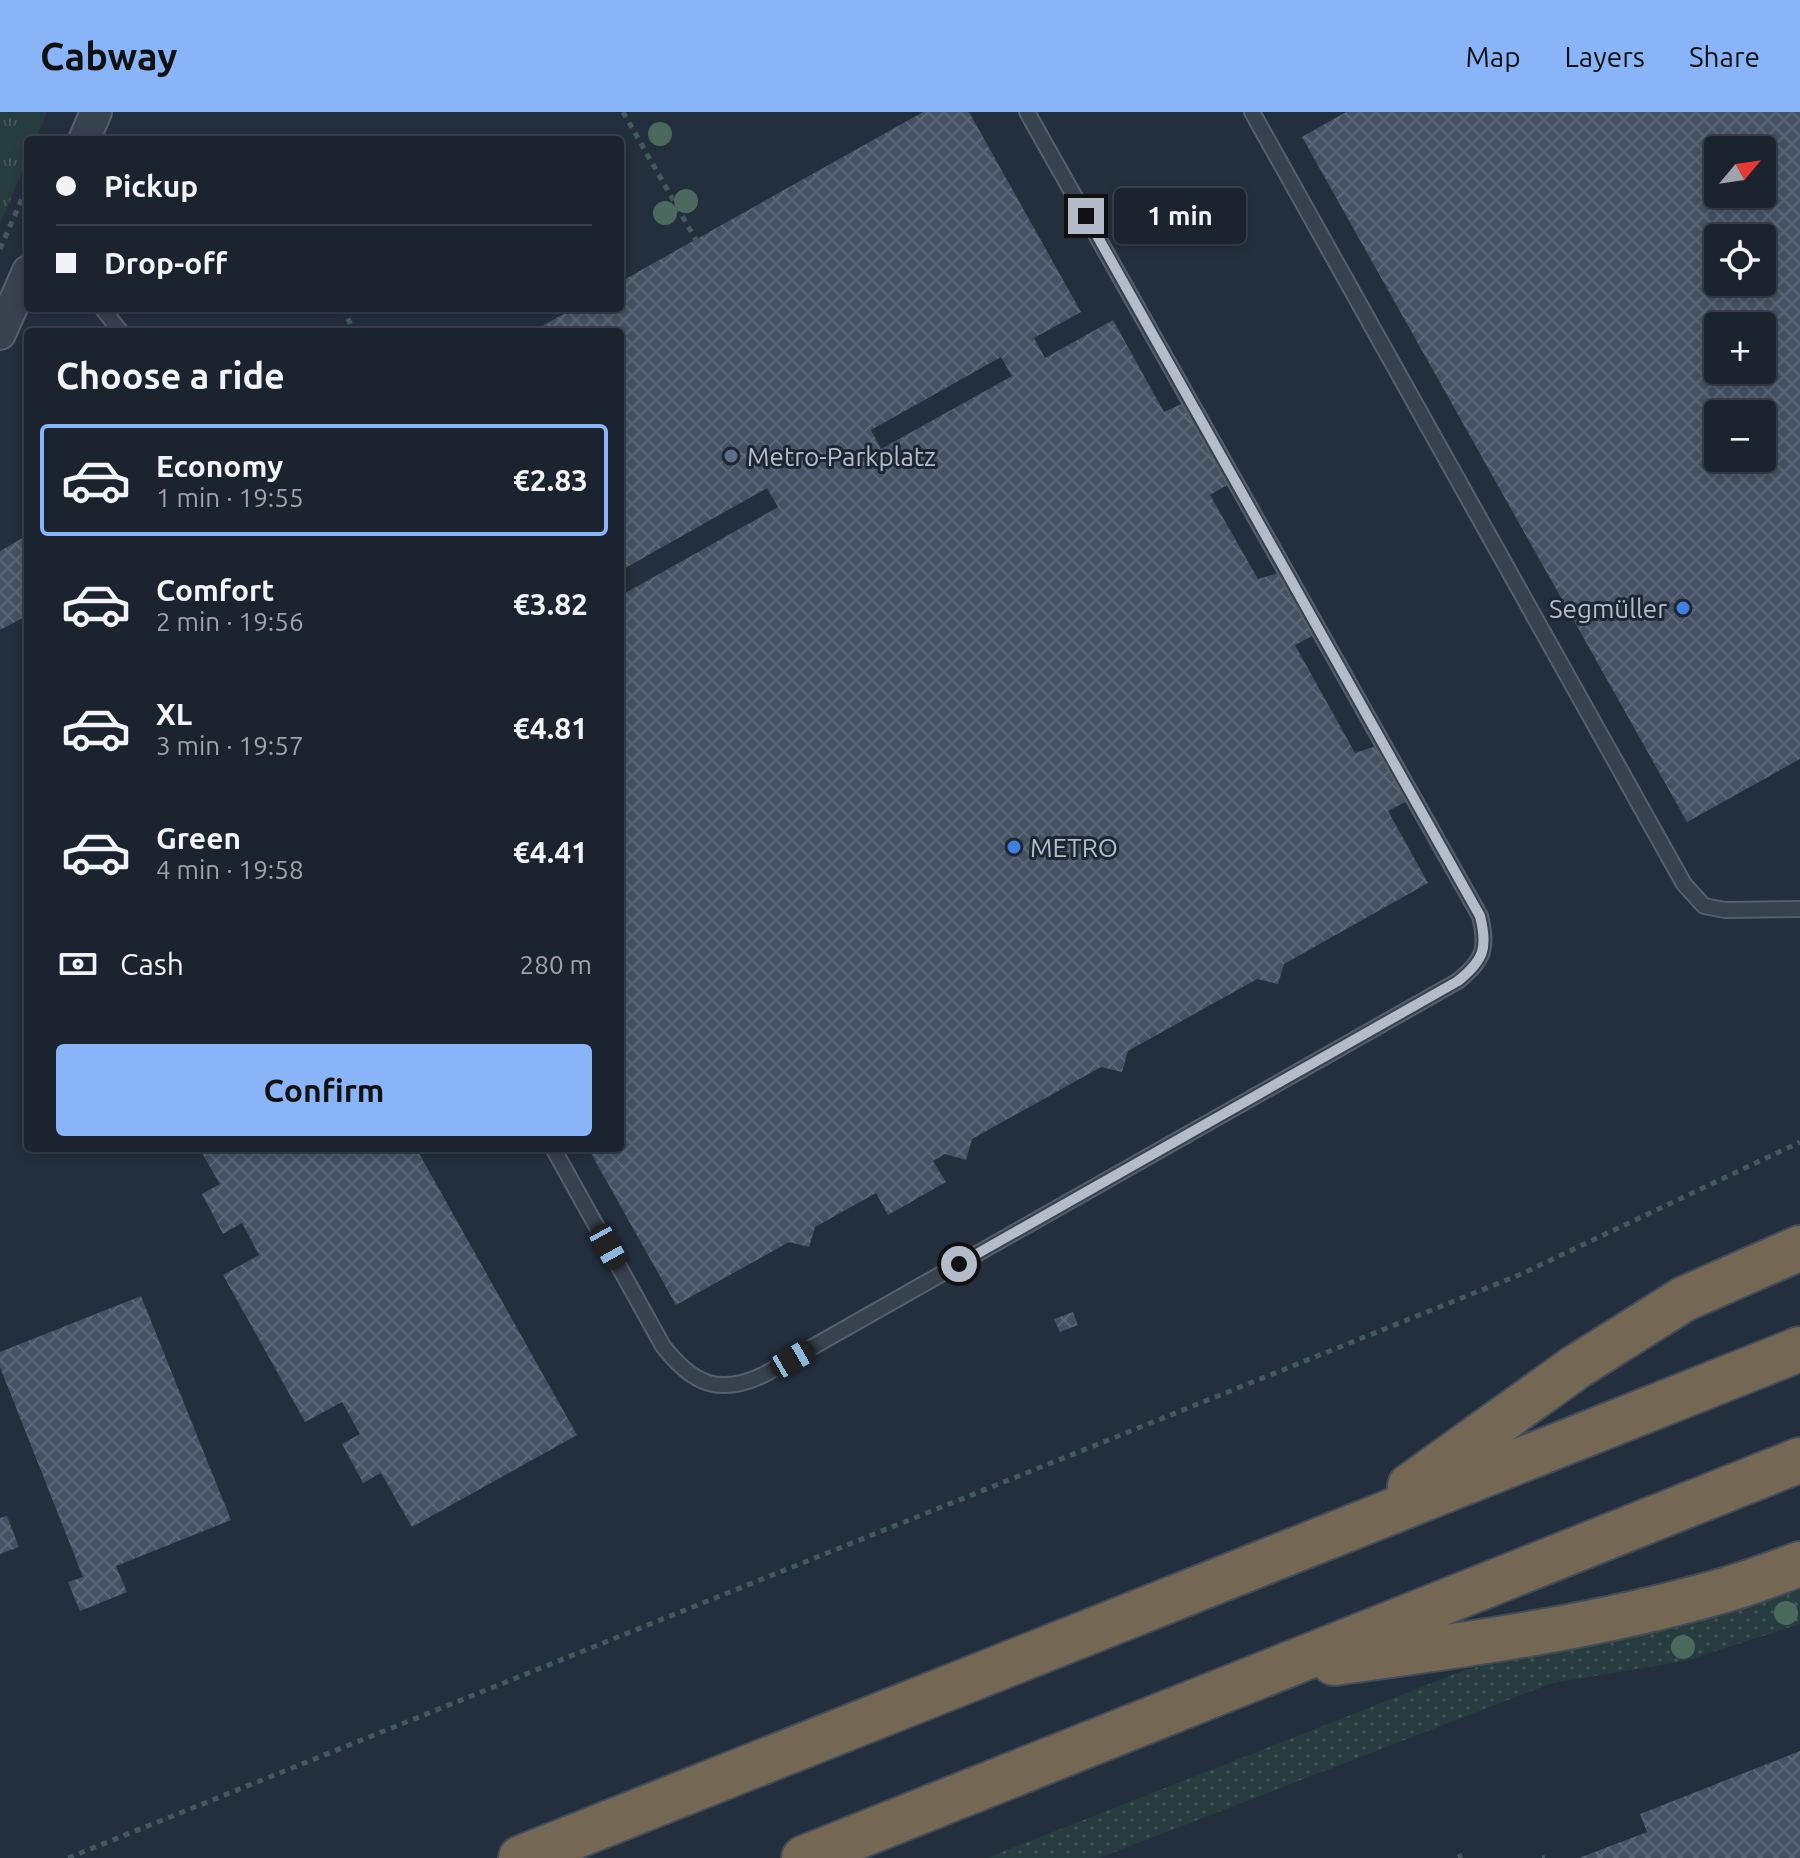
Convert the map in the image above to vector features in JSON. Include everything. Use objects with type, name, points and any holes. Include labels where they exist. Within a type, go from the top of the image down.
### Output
[{"type":"highway","points":[[1353,1527],[1576,1367],[1684,1299],[1800,1248]]},
{"type":"highway","points":[[521,1858],[1800,1349]]},
{"type":"highway","points":[[804,1858],[1800,1460]]},
{"type":"highway","points":[[1269,1672],[1465,1645],[1632,1614],[1726,1590],[1800,1564]]},
{"type":"street","points":[[86,136],[96,112]]},
{"type":"street","points":[[0,334],[24,280]]},
{"type":"lane","points":[[555,1152],[663,1346],[692,1376],[714,1386],[731,1386],[765,1374],[1445,989],[1473,969],[1483,953],[1485,935],[1480,916],[1027,112]]},
{"type":"lane","points":[[1252,112],[1684,884],[1704,906],[1725,910],[1800,909]]},
{"type":"lane","points":[[105,312],[118,328]]},
{"type":"path","points":[[623,112],[696,240]]},
{"type":"path","points":[[0,249],[24,194]]},
{"type":"path","points":[[68,1858],[1519,1275],[1800,1142]]},
{"type":"green space","points":[[0,112],[47,112],[38,136],[24,136],[24,167],[0,224]]},
{"type":"green space","points":[[1800,1583],[1800,1624],[1685,1661],[1552,1683],[1099,1858],[987,1858],[1465,1670]]},
{"type":"building","name":"METRO","points":[[923,112],[969,112],[1081,312],[1034,338],[1045,358],[1113,320],[1164,412],[1197,397],[1229,484],[1210,495],[1258,579],[1279,573],[1314,635],[1295,645],[1355,753],[1376,746],[1407,801],[1388,811],[1428,883],[1284,964],[1278,984],[1257,979],[1128,1051],[1122,1072],[1101,1067],[972,1139],[966,1160],[945,1154],[933,1161],[946,1182],[888,1215],[876,1193],[815,1227],[809,1247],[789,1242],[676,1305],[590,1152],[624,1152],[624,594],[778,507],[767,488],[624,569],[624,328],[539,328],[567,312],[624,312],[624,280]],"holes":[[[1001,357],[1012,376],[881,449],[871,430]]]},
{"type":"building","name":"Segmüller","points":[[1346,112],[1800,112],[1800,759],[1687,822],[1302,137]]},
{"type":"building","points":[[24,537],[24,617],[0,630],[0,551]]},
{"type":"building","points":[[201,1152],[418,1152],[577,1435],[412,1527],[381,1473],[363,1483],[342,1444],[360,1434],[342,1402],[305,1422],[223,1275],[259,1255],[242,1223],[223,1234],[202,1194],[220,1184]]},
{"type":"building","points":[[141,1296],[231,1520],[116,1566],[127,1592],[80,1611],[68,1582],[83,1577],[0,1367],[0,1352]]},
{"type":"building","points":[[1073,1312],[1078,1325],[1060,1332],[1054,1319]]},
{"type":"building","points":[[7,1516],[19,1547],[0,1554],[0,1518]]},
{"type":"building","points":[[1800,1751],[1800,1858],[1579,1858],[1647,1832],[1640,1814]]},
{"type":"place","name":"Metro-Parkplatz","points":[[731,456]]},
{"type":"place","name":"Segmüller","points":[[1683,608]]},
{"type":"place","name":"METRO","points":[[1014,847]]},
{"type":"route","points":[[959,1264],[1458,981],[1473,969],[1483,953],[1485,935],[1480,916],[1086,216]]}]
